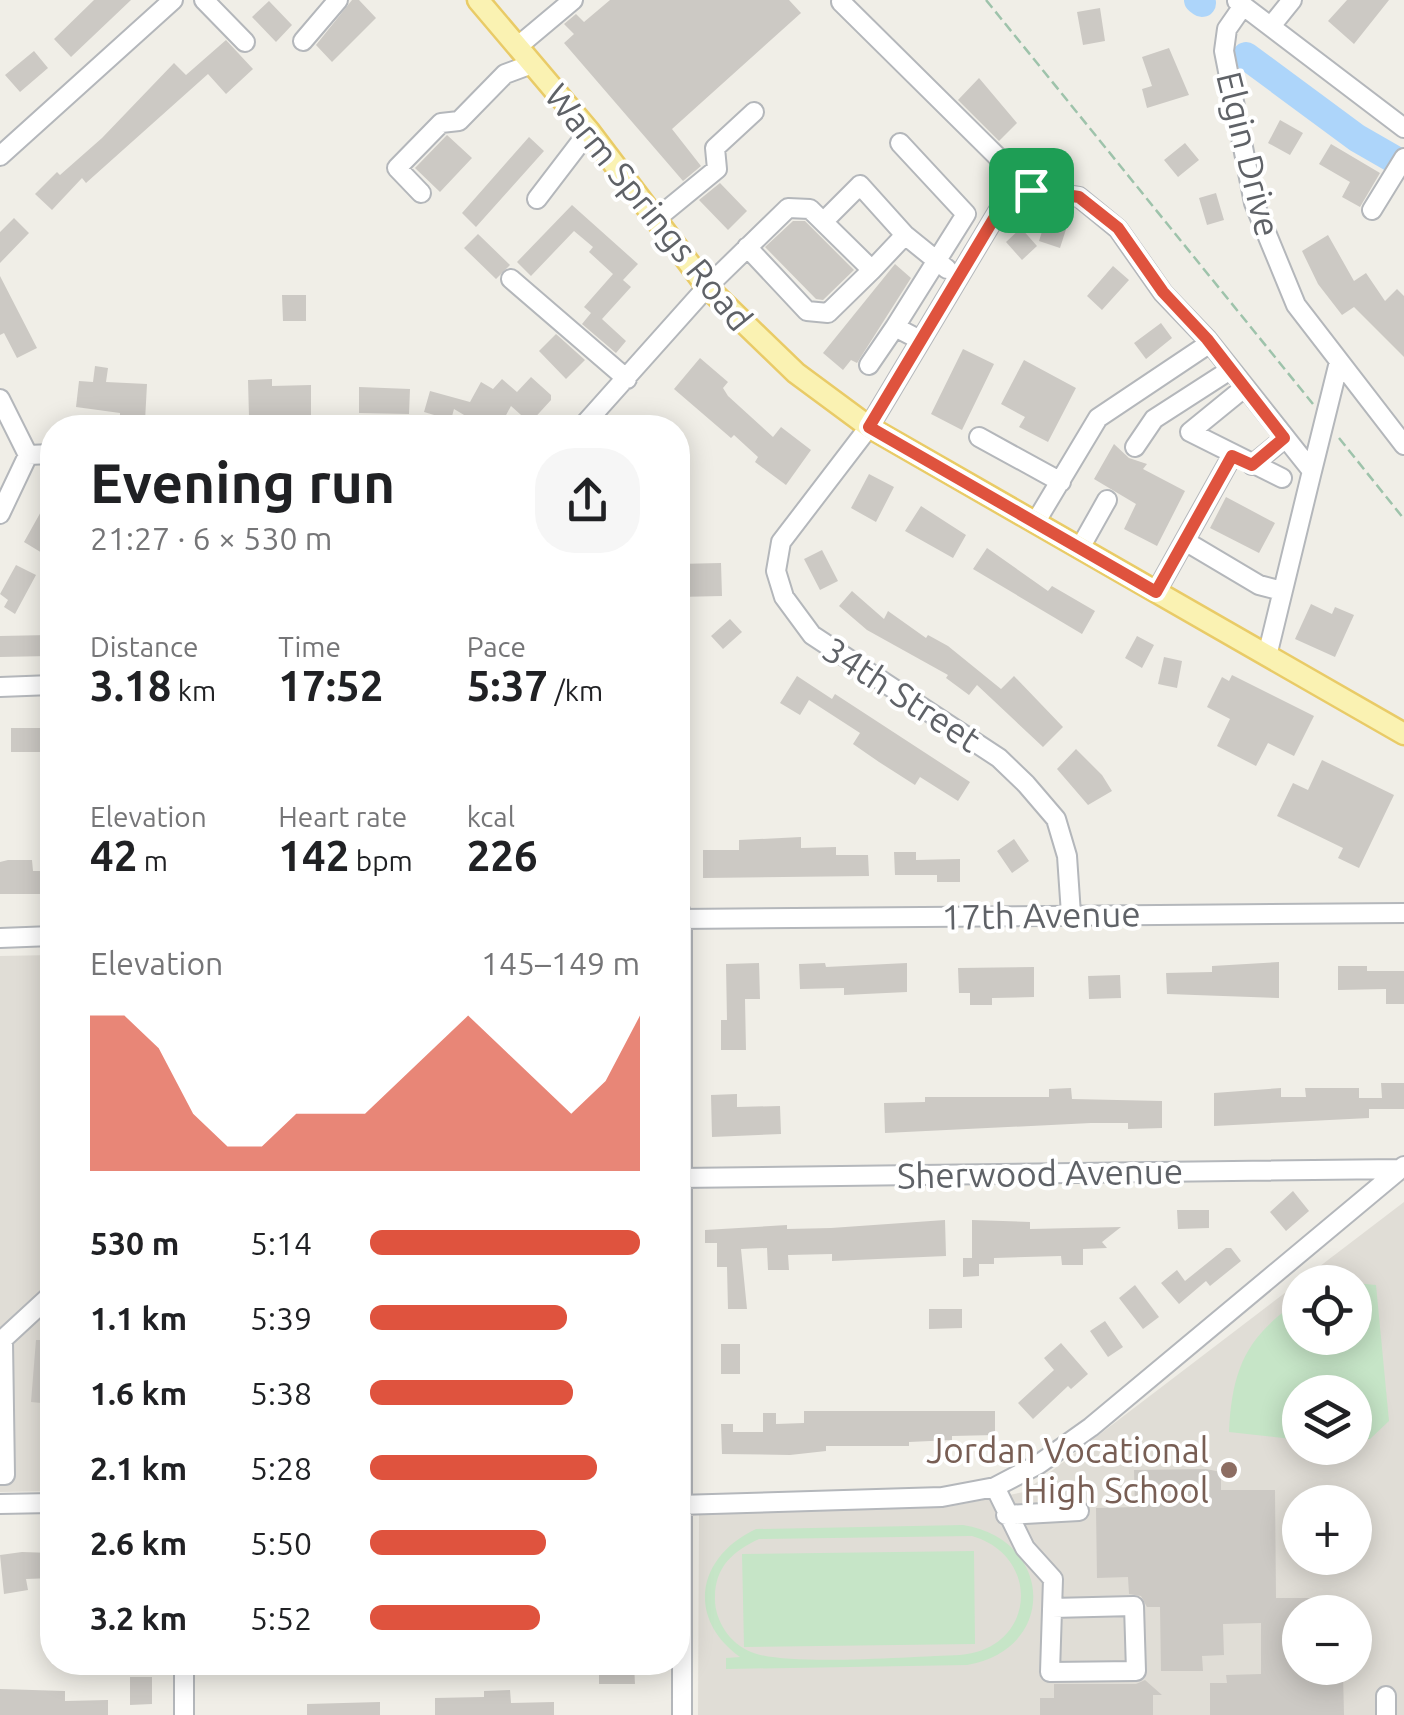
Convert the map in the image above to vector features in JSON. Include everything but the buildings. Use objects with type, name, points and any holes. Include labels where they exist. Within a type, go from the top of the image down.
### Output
[{"type":"main road","name":"Warm Springs Road","points":[[487,3],[517,47],[589,131],[706,287],[796,373],[869,427],[1404,734]]},
{"type":"street","points":[[0,156],[174,0]]},
{"type":"street","points":[[204,0],[245,42]]},
{"type":"street","points":[[303,42],[338,0]]},
{"type":"street","points":[[517,47],[573,0]]},
{"type":"street","points":[[1272,26],[1292,0]]},
{"type":"street","points":[[841,2],[1031,190],[1079,197],[1118,228],[1163,292],[1210,343],[1312,471]]},
{"type":"street","points":[[1240,3],[1404,128]]},
{"type":"street","name":"Elgin Drive","points":[[1240,3],[1227,29],[1224,51],[1254,204],[1296,305],[1404,446]]},
{"type":"street","points":[[422,193],[397,168],[440,122],[459,121],[505,74],[532,64]]},
{"type":"street","points":[[656,219],[717,169],[715,148],[754,112]]},
{"type":"street","points":[[537,199],[589,131]]},
{"type":"street","points":[[870,365],[966,214],[900,143]]},
{"type":"street","points":[[1372,210],[1389,179],[1388,171],[1397,152],[1404,153]]},
{"type":"street","points":[[824,221],[860,186],[936,264],[958,274]]},
{"type":"street","name":"34th Street","points":[[1031,190],[1002,205],[869,427],[781,542],[776,571],[784,597],[812,634],[1000,758],[1026,784],[1056,819],[1067,856],[1071,914]]},
{"type":"street","points":[[593,415],[706,287],[788,208],[810,209],[872,270]]},
{"type":"street","points":[[747,247],[807,311],[828,313],[905,235]]},
{"type":"street","points":[[511,279],[627,379]]},
{"type":"street","points":[[895,327],[920,340]]},
{"type":"street","points":[[1036,523],[1098,418],[1210,343]]},
{"type":"street","points":[[1266,656],[1339,362]]},
{"type":"street","points":[[1135,447],[1154,419],[1230,370]]},
{"type":"street","points":[[1244,388],[1190,432],[1282,478]]},
{"type":"street","points":[[0,399],[28,455]]},
{"type":"street","points":[[979,438],[1060,482]]},
{"type":"street","points":[[1252,465],[1284,438]]},
{"type":"street","points":[[28,455],[40,454]]},
{"type":"street","points":[[0,514],[28,455]]},
{"type":"street","points":[[1156,592],[1232,456]]},
{"type":"street","points":[[1080,548],[1107,500]]},
{"type":"street","points":[[1184,540],[1259,585],[1282,591]]},
{"type":"street","points":[[0,686],[40,685]]},
{"type":"street","name":"17th Avenue","points":[[690,914],[1404,913]]},
{"type":"street","points":[[0,938],[40,936]]},
{"type":"street","points":[[690,1505],[942,1497],[994,1487],[1039,1464],[1091,1427],[1402,1167]]},
{"type":"street","name":"Sherwood Avenue","points":[[690,1178],[1402,1167]]},
{"type":"street","points":[[0,1475],[5,1474],[1,1349],[40,1307]]},
{"type":"street","points":[[994,1487],[1025,1548],[1053,1578],[1052,1608],[1050,1672],[1136,1671],[1134,1606],[1052,1608]]},
{"type":"street","points":[[0,1504],[40,1504]]},
{"type":"street","points":[[1006,1515],[1079,1511]]},
{"type":"street","points":[[184,1675],[184,1715]]},
{"type":"street","points":[[681,1675],[682,1715]]},
{"type":"street","points":[[1386,1696],[1386,1715]]},
{"type":"path","points":[[986,0],[1404,518]]},
{"type":"shaded area","points":[[40,955],[40,1491],[0,1492],[0,956]]},
{"type":"shaded area","name":"Jordan Vocational High School","points":[[1404,1202],[1404,1715],[698,1715],[699,1513],[947,1507],[1024,1492],[1282,1295],[1282,1355],[1372,1355],[1372,1265],[1321,1265]]},
{"type":"green space","points":[[1372,1285],[1376,1285],[1389,1421],[1372,1437],[1372,1375],[1282,1375],[1282,1438],[1229,1432],[1239,1372],[1245,1356],[1282,1313],[1282,1355],[1372,1355]]},
{"type":"green space","points":[[963,1525],[993,1534],[1015,1551],[1028,1571],[1033,1594],[1030,1617],[1018,1638],[997,1655],[967,1665],[726,1669],[726,1658],[740,1657],[711,1624],[706,1588],[721,1555],[756,1529]],"holes":[[[972,1536],[995,1547],[1010,1562],[1019,1581],[1021,1601],[1016,1620],[1004,1637],[985,1649],[960,1655],[820,1660],[768,1656],[736,1643],[725,1630],[715,1606],[722,1569],[741,1549],[759,1539]]]},
{"type":"green space","points":[[974,1551],[975,1644],[744,1647],[742,1554]]},
{"type":"waterway","points":[[1198,0],[1202,3]]},
{"type":"waterway","points":[[1246,56],[1357,138],[1404,165]]},
{"type":"place","name":"Jordan Vocational High School","points":[[1229,1470]]},
{"type":"route","points":[[1031,190],[1079,197],[1118,228],[1163,292],[1207,339],[1284,438],[1252,465],[1232,456],[1156,592],[869,427],[1002,205],[1031,190]]}]
